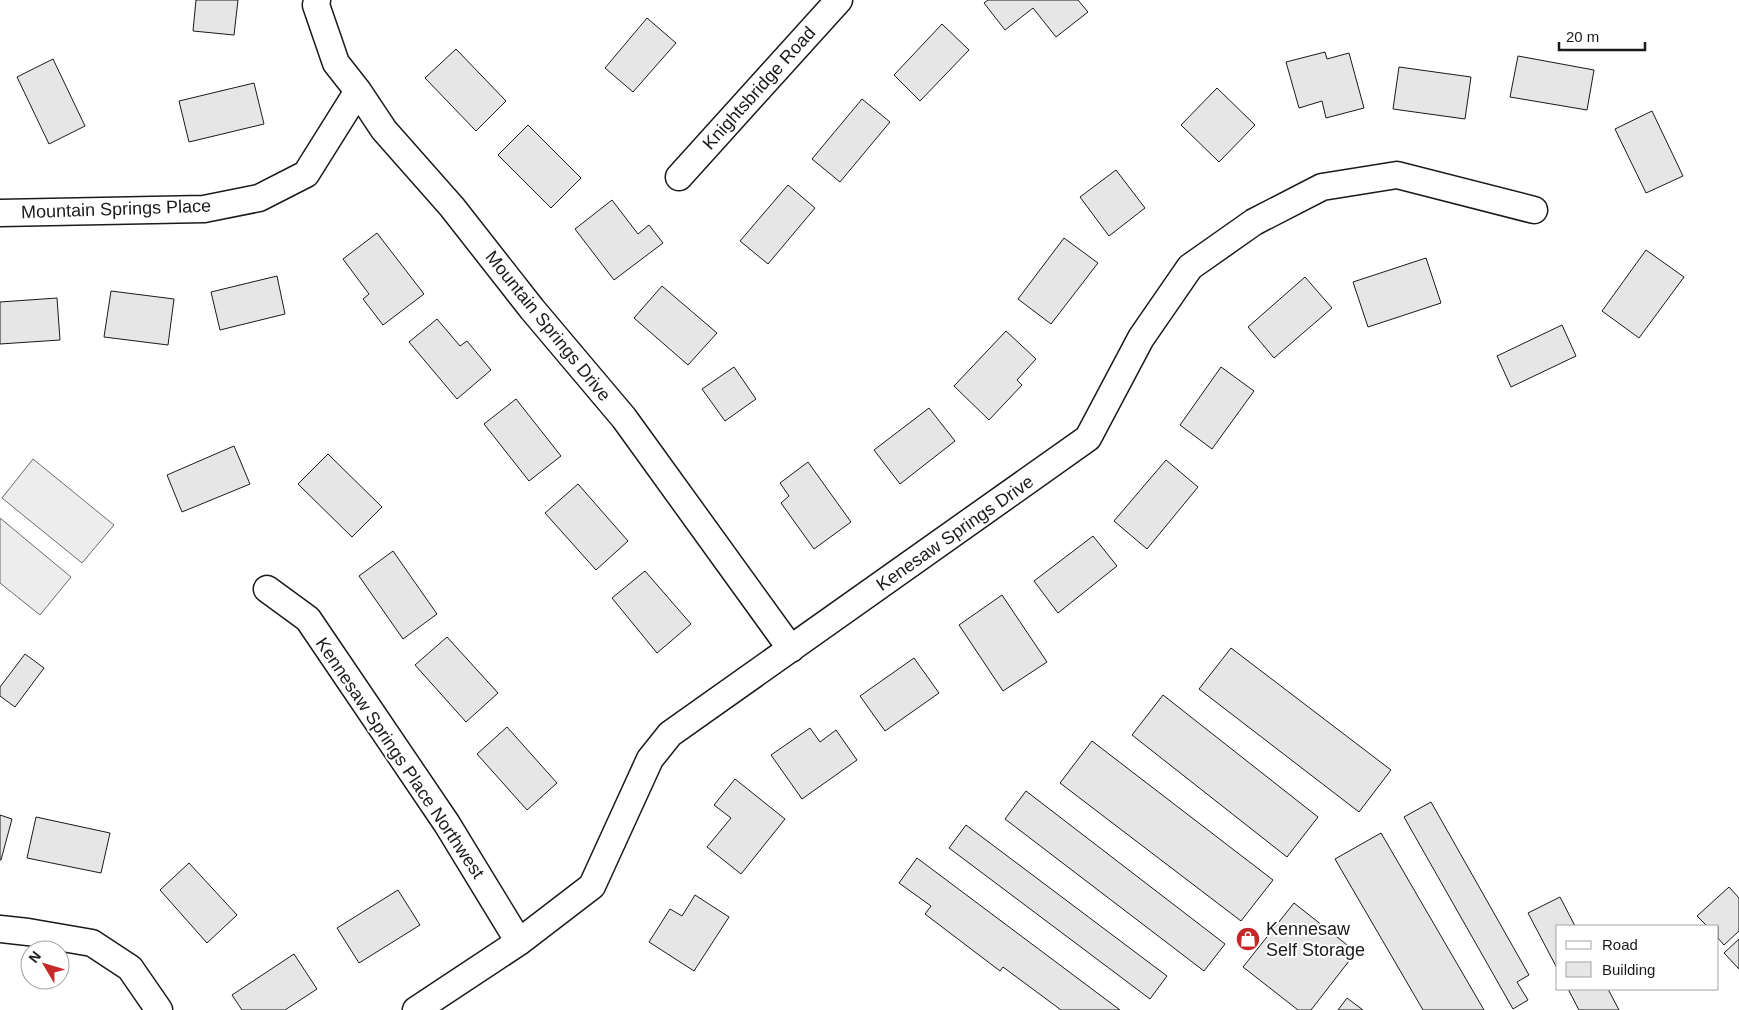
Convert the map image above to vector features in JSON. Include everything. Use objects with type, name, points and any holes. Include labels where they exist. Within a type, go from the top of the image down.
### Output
[{"type":"street","name":"Mountain Springs Drive","points":[[317,0],[316,4],[336,63],[358,91],[384,130],[452,208],[538,316],[624,418],[792,649]]},
{"type":"street","name":"Knightsbridge Road","points":[[679,177],[839,0]]},
{"type":"street","name":"Mountain Springs Place","points":[[0,213],[204,209],[259,198],[306,174],[358,91]]},
{"type":"street","name":"Kenesaw Springs Drive","points":[[416,1010],[519,942],[592,886],[650,760],[670,734],[1088,438],[1141,338],[1190,267],[1254,222],[1322,186],[1397,175],[1534,210]]},
{"type":"street","name":"Kennesaw Springs Place Northwest","points":[[267,589],[308,619],[447,824],[519,942]]},
{"type":"street","points":[[0,929],[92,943],[130,968],[159,1010]]},
{"type":"shaded area","points":[[33,459],[114,525],[82,563],[2,498]]},
{"type":"shaded area","points":[[0,518],[71,577],[40,615],[0,583]]},
{"type":"building","points":[[196,0],[238,0],[234,35],[193,31]]},
{"type":"building","points":[[988,0],[1078,0],[1088,12],[1056,37],[1033,8],[1005,30],[984,3]]},
{"type":"building","points":[[647,18],[676,43],[633,92],[605,68]]},
{"type":"building","points":[[942,24],[969,50],[920,101],[894,75]]},
{"type":"building","points":[[456,49],[506,101],[476,131],[425,78]]},
{"type":"building","points":[[1325,52],[1327,59],[1349,53],[1364,108],[1326,118],[1322,101],[1299,108],[1286,62]]},
{"type":"building","points":[[1518,56],[1594,70],[1587,110],[1510,97]]},
{"type":"building","points":[[53,59],[85,126],[49,144],[17,77]]},
{"type":"building","points":[[1399,67],[1471,77],[1465,119],[1393,109]]},
{"type":"building","points":[[254,83],[264,124],[189,142],[179,101]]},
{"type":"building","points":[[1217,88],[1255,125],[1219,162],[1181,125]]},
{"type":"building","points":[[862,99],[890,122],[840,182],[812,159]]},
{"type":"building","points":[[1652,111],[1683,176],[1646,193],[1615,129]]},
{"type":"building","points":[[528,125],[581,178],[551,208],[498,155]]},
{"type":"building","points":[[1116,170],[1145,208],[1109,236],[1080,197]]},
{"type":"building","points":[[788,185],[815,208],[768,264],[740,241]]},
{"type":"building","points":[[612,200],[638,234],[649,225],[663,243],[614,280],[575,229]]},
{"type":"building","points":[[377,233],[424,294],[383,325],[363,299],[369,294],[343,259]]},
{"type":"building","points":[[1064,238],[1098,263],[1051,324],[1018,299]]},
{"type":"building","points":[[1646,250],[1684,277],[1639,338],[1602,311]]},
{"type":"building","points":[[1426,258],[1441,303],[1368,327],[1353,282]]},
{"type":"building","points":[[277,276],[285,314],[220,330],[211,292]]},
{"type":"building","points":[[1305,277],[1332,308],[1274,358],[1248,327]]},
{"type":"building","points":[[662,286],[717,333],[688,365],[634,318]]},
{"type":"building","points":[[111,291],[174,299],[168,345],[104,337]]},
{"type":"building","points":[[57,298],[60,340],[0,344],[0,302]]},
{"type":"building","points":[[437,319],[460,346],[467,341],[491,370],[457,399],[409,342]]},
{"type":"building","points":[[1562,325],[1576,356],[1511,387],[1497,356]]},
{"type":"building","points":[[1006,331],[1036,359],[1017,380],[1022,385],[989,420],[954,386]]},
{"type":"building","points":[[734,367],[756,399],[725,421],[702,389]]},
{"type":"building","points":[[1221,367],[1254,391],[1212,449],[1180,425]]},
{"type":"building","points":[[516,399],[561,456],[529,481],[484,424]]},
{"type":"building","points":[[929,408],[955,441],[900,484],[874,450]]},
{"type":"building","points":[[234,446],[250,484],[182,512],[167,475]]},
{"type":"building","points":[[328,454],[382,507],[352,537],[298,484]]},
{"type":"building","points":[[1166,460],[1198,487],[1147,549],[1114,521]]},
{"type":"building","points":[[808,462],[851,522],[814,549],[781,503],[789,496],[780,483]]},
{"type":"building","points":[[578,484],[628,541],[596,570],[545,513]]},
{"type":"building","points":[[1093,536],[1117,566],[1058,613],[1034,581]]},
{"type":"building","points":[[393,551],[437,614],[403,639],[359,576]]},
{"type":"building","points":[[645,571],[691,624],[657,653],[612,598]]},
{"type":"building","points":[[1002,595],[1047,662],[1003,691],[959,625]]},
{"type":"building","points":[[447,637],[498,693],[466,722],[415,665]]},
{"type":"building","points":[[1231,648],[1391,770],[1359,812],[1199,689]]},
{"type":"building","points":[[25,654],[44,668],[15,707],[0,696],[0,687]]},
{"type":"building","points":[[914,658],[939,693],[885,731],[860,696]]},
{"type":"building","points":[[1163,695],[1318,817],[1287,857],[1132,735]]},
{"type":"building","points":[[507,727],[557,783],[527,810],[477,754]]},
{"type":"building","points":[[810,728],[820,742],[836,730],[857,760],[802,799],[771,755]]},
{"type":"building","points":[[1092,741],[1273,880],[1241,921],[1060,783]]},
{"type":"building","points":[[735,779],[785,819],[741,874],[707,847],[731,818],[714,805]]},
{"type":"building","points":[[1026,791],[1225,944],[1204,971],[1005,819]]},
{"type":"building","points":[[1431,802],[1529,975],[1517,982],[1528,1000],[1513,1009],[1404,817]]},
{"type":"building","points":[[0,815],[12,819],[1,860],[0,860]]},
{"type":"building","points":[[36,817],[110,833],[101,873],[27,858]]},
{"type":"building","points":[[966,825],[1167,976],[1150,999],[949,848]]},
{"type":"building","points":[[1381,833],[1484,1010],[1423,1010],[1335,859]]},
{"type":"building","points":[[917,858],[1120,1010],[1061,1010],[1003,967],[1000,971],[925,914],[931,906],[899,883]]},
{"type":"building","points":[[189,863],[237,915],[207,943],[160,890]]},
{"type":"building","points":[[1729,887],[1739,898],[1739,931],[1724,945],[1719,939],[1719,925],[1706,925],[1697,916]]},
{"type":"building","points":[[398,890],[420,925],[359,963],[337,928]]},
{"type":"building","points":[[695,895],[729,917],[694,971],[649,942],[670,909],[682,916]]},
{"type":"building","points":[[1560,897],[1574,925],[1556,925],[1556,966],[1528,913]]},
{"type":"building","points":[[1294,903],[1356,952],[1311,1010],[1298,1010],[1243,967]]},
{"type":"building","points":[[1739,939],[1739,969],[1724,953]]},
{"type":"building","points":[[294,954],[317,989],[285,1010],[242,1010],[232,995]]},
{"type":"building","points":[[1569,990],[1609,990],[1619,1010],[1579,1010]]},
{"type":"building","points":[[1347,998],[1363,1010],[1338,1010]]},
{"type":"place","name":"Kennesaw Self Storage","points":[[1248,939]]}]
